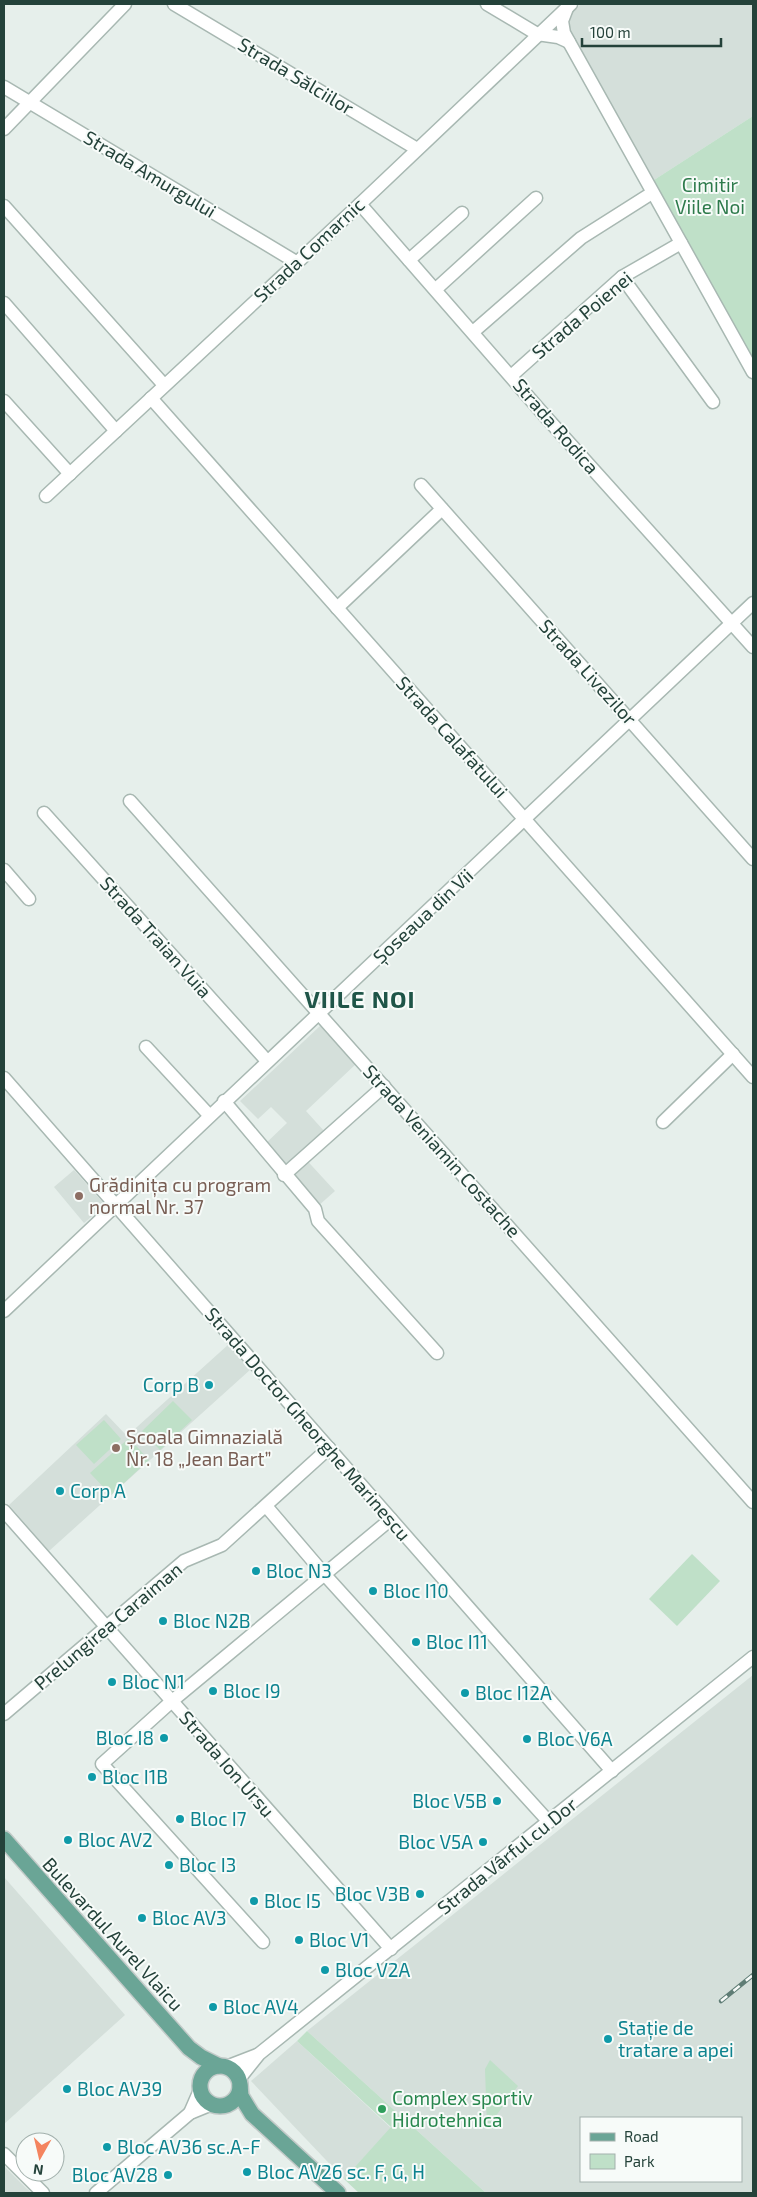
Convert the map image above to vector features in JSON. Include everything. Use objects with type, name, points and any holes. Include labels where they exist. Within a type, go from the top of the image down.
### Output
[{"type":"main road","name":"Bulevardul Aurel Vlaicu","points":[[5,1843],[189,2048],[201,2057],[222,2066]]},
{"type":"main road","name":"Bulevardul Aurel Vlaicu","points":[[189,2048],[200,2085]]},
{"type":"main road","points":[[252,2114],[218,2104],[203,2096],[200,2085],[207,2070],[222,2066],[231,2070],[239,2082],[241,2096],[252,2114],[338,2193]]},
{"type":"main road","points":[[218,2104],[236,2098],[239,2082]]},
{"type":"street","points":[[4,128],[125,4]]},
{"type":"street","name":"Strada Sălciilor","points":[[174,4],[418,149]]},
{"type":"street","points":[[487,4],[537,34],[558,37],[569,42]]},
{"type":"street","points":[[569,5],[562,22],[564,33],[753,372]]},
{"type":"street","name":"Strada Comarnic","points":[[46,496],[360,204],[569,5]]},
{"type":"street","name":"Strada Amurgului","points":[[4,87],[296,262]]},
{"type":"street","points":[[473,332],[581,238],[652,193]]},
{"type":"street","points":[[436,290],[536,198]]},
{"type":"street","name":"Strada Rodica","points":[[360,204],[753,647]]},
{"type":"street","points":[[4,206],[164,385]]},
{"type":"street","points":[[409,260],[462,214]]},
{"type":"street","name":"Strada Poienei","points":[[511,376],[622,277],[681,244]]},
{"type":"street","points":[[622,277],[714,402]]},
{"type":"street","points":[[4,303],[116,431]]},
{"type":"street","name":"Strada Calafatului","points":[[151,398],[753,1077]]},
{"type":"street","points":[[4,401],[70,474]]},
{"type":"street","name":"Strada Livezilor","points":[[421,485],[753,860]]},
{"type":"street","points":[[337,608],[442,509]]},
{"type":"street","name":"Șoseaua din Vii","points":[[4,1311],[209,1115],[319,1014],[753,603]]},
{"type":"street","name":"Strada Veniamin Costache","points":[[130,802],[753,1502]]},
{"type":"street","name":"Strada Traian Vuia","points":[[44,813],[267,1061]]},
{"type":"street","points":[[4,870],[29,899]]},
{"type":"street","points":[[146,1047],[209,1115]]},
{"type":"street","points":[[662,1122],[732,1054]]},
{"type":"street","name":"Strada Doctor Gheorghe Marinescu","points":[[4,1078],[612,1771]]},
{"type":"street","points":[[284,1175],[384,1086]]},
{"type":"street","points":[[224,1101],[284,1175],[315,1209],[318,1221],[436,1353]]},
{"type":"street","name":"Prelungirea Caraiman","points":[[4,1714],[184,1561],[222,1545],[329,1448]]},
{"type":"street","points":[[266,1506],[325,1575],[549,1822]]},
{"type":"street","name":"Strada Ion Ursu","points":[[4,1513],[391,1949]]},
{"type":"street","points":[[263,1942],[102,1764],[172,1701],[391,1519]]},
{"type":"street","name":"Strada Vârful cu Dor","points":[[239,2082],[259,2054],[753,1657]]},
{"type":"street","name":"Strada Vârful cu Dor","points":[[222,2066],[259,2054]]},
{"type":"street","points":[[190,2113],[200,2085]]},
{"type":"street","points":[[96,2193],[190,2113],[218,2104]]},
{"type":"street","points":[[4,2154],[43,2193]]},
{"type":"shaded area","points":[[581,4],[753,4],[753,116],[654,180],[569,29],[570,14]]},
{"type":"shaded area","points":[[320,1026],[356,1064],[306,1111],[325,1132],[301,1154],[335,1191],[317,1207],[263,1146],[287,1123],[271,1107],[258,1119],[240,1101]]},
{"type":"shaded area","name":"Grădinița cu program normal Nr. 37","points":[[74,1170],[105,1205],[84,1223],[54,1187]]},
{"type":"shaded area","name":"Școala Gimnazială Nr. 18 „Jean Bart”","points":[[229,1344],[251,1369],[49,1551],[9,1505],[106,1414],[127,1436]]},
{"type":"shaded area","points":[[753,1675],[753,2193],[486,2193],[307,2031]]},
{"type":"shaded area","points":[[4,1877],[125,2015],[4,2124]]},
{"type":"shaded area","points":[[297,2041],[391,2128],[344,2179],[251,2081]]},
{"type":"shaded area","points":[[4,2166],[15,2177],[15,2182],[20,2182],[32,2193],[4,2193]]},
{"type":"green space","name":"Cimitir Viile Noi","points":[[753,116],[753,362],[705,278],[654,180]]},
{"type":"green space","points":[[173,1401],[192,1420],[160,1450],[142,1431]]},
{"type":"green space","points":[[104,1420],[121,1439],[94,1464],[76,1445]]},
{"type":"green space","points":[[129,1438],[149,1460],[111,1495],[90,1473]]},
{"type":"green space","points":[[692,1554],[720,1581],[677,1626],[649,1599]]},
{"type":"green space","name":"Complex sportiv Hidrotehnica","points":[[307,2031],[486,2193],[359,2193],[344,2179],[391,2127],[297,2041]]},
{"type":"green space","points":[[490,2060],[518,2086],[487,2128],[485,2069]]},
{"type":"railway","points":[[721,2001],[753,1975]]},
{"type":"place","name":"Grădinița cu program normal Nr. 37","points":[[79,1196]]},
{"type":"place","name":"Corp B","points":[[209,1385]]},
{"type":"place","name":"Școala Gimnazială Nr. 18 „Jean Bart”","points":[[116,1448]]},
{"type":"place","name":"Corp A","points":[[60,1491]]},
{"type":"place","name":"Bloc N3","points":[[256,1571]]},
{"type":"place","name":"Bloc I10","points":[[373,1591]]},
{"type":"place","name":"Bloc N2B","points":[[163,1621]]},
{"type":"place","name":"Bloc I11","points":[[416,1642]]},
{"type":"place","name":"Bloc N1","points":[[112,1682]]},
{"type":"place","name":"Bloc I9","points":[[213,1691]]},
{"type":"place","name":"Bloc I12A","points":[[465,1693]]},
{"type":"place","name":"Bloc I8","points":[[164,1738]]},
{"type":"place","name":"Bloc V6A","points":[[527,1739]]},
{"type":"place","name":"Bloc I1B","points":[[92,1777]]},
{"type":"place","name":"Bloc V5B","points":[[497,1801]]},
{"type":"place","name":"Bloc I7","points":[[180,1819]]},
{"type":"place","name":"Bloc AV2","points":[[68,1840]]},
{"type":"place","name":"Bloc V5A","points":[[483,1842]]},
{"type":"place","name":"Bloc I3","points":[[169,1865]]},
{"type":"place","name":"Bloc V3B","points":[[420,1894]]},
{"type":"place","name":"Bloc I5","points":[[254,1901]]},
{"type":"place","name":"Bloc AV3","points":[[142,1918]]},
{"type":"place","name":"Bloc V1","points":[[299,1940]]},
{"type":"place","name":"Bloc V2A","points":[[325,1970]]},
{"type":"place","name":"Bloc AV4","points":[[213,2007]]},
{"type":"place","name":"Stație de tratare a apei","points":[[608,2039]]},
{"type":"place","name":"Bloc AV39","points":[[67,2089]]},
{"type":"place","name":"Complex sportiv Hidrotehnica","points":[[382,2109]]},
{"type":"place","name":"Bloc AV36 sc.A-F","points":[[107,2147]]},
{"type":"place","name":"Bloc AV26 sc. F, G, H","points":[[247,2172]]},
{"type":"place","name":"Bloc AV28","points":[[168,2175]]},
{"type":"district","name":"VIILE NOI","points":[[360,1000]]}]
